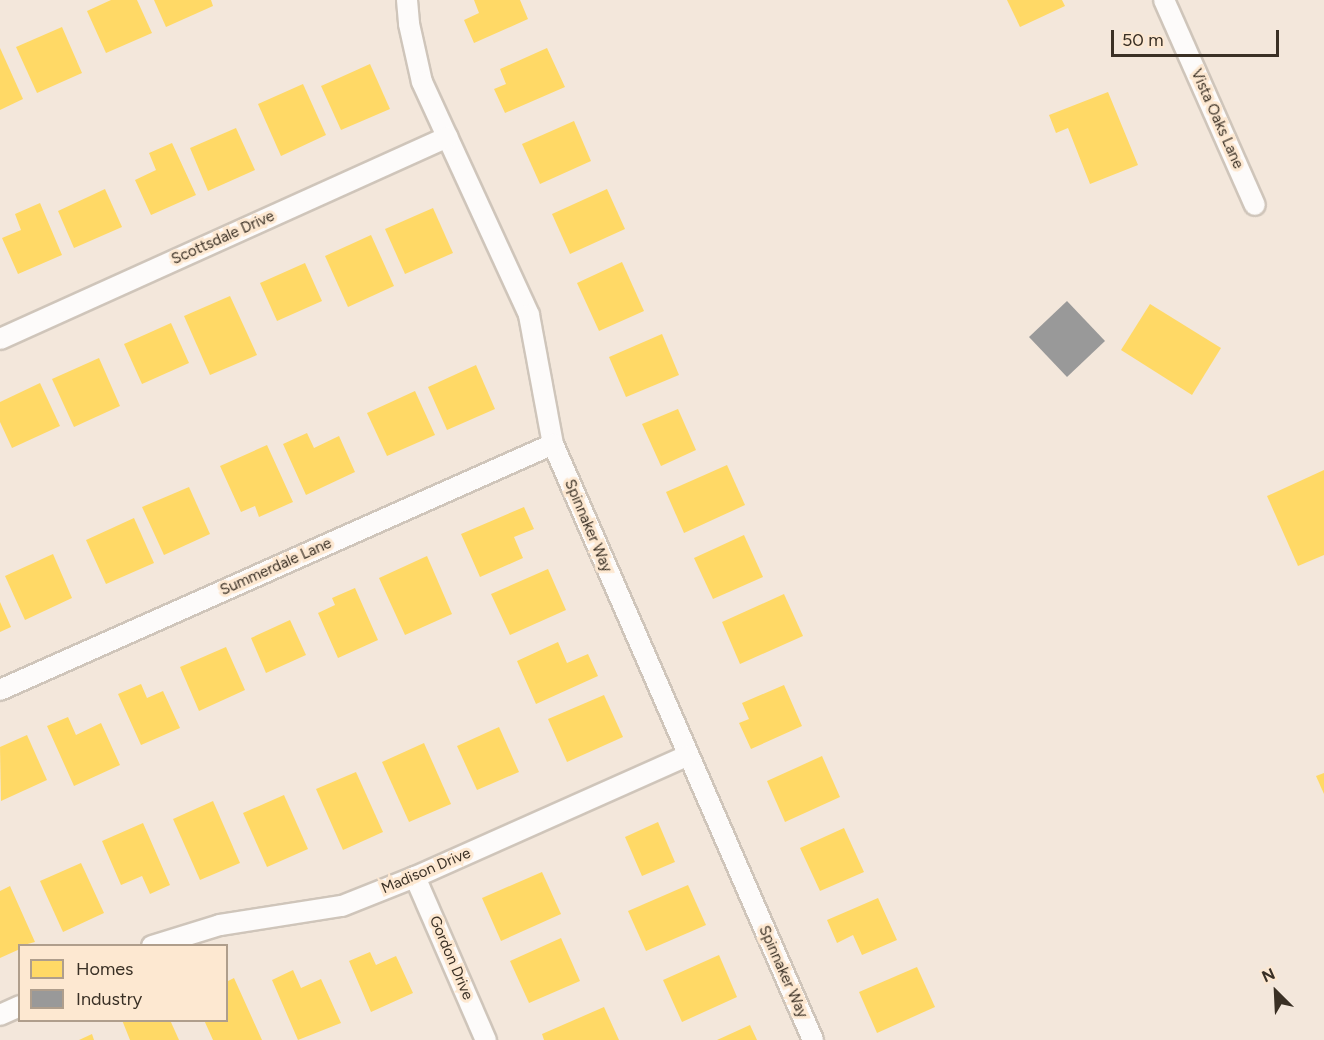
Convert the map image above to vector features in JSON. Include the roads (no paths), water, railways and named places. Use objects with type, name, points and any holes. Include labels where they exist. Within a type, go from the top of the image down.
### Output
[{"type":"street","name":"Spinnaker Way","points":[[407,0],[409,24],[422,82],[529,315],[553,444],[687,756],[813,1040]]},
{"type":"street","name":"Vista Oaks Lane","points":[[1164,0],[1255,205]]},
{"type":"street","name":"Scottsdale Drive","points":[[0,339],[447,137]]},
{"type":"street","name":"Summerdale Lane","points":[[0,690],[553,444]]},
{"type":"street","name":"Madison Drive","points":[[156,944],[220,926],[342,906],[687,756]]},
{"type":"street","name":"Gordon Drive","points":[[415,876],[486,1040]]},
{"type":"street","points":[[0,1015],[18,1007]]}]
